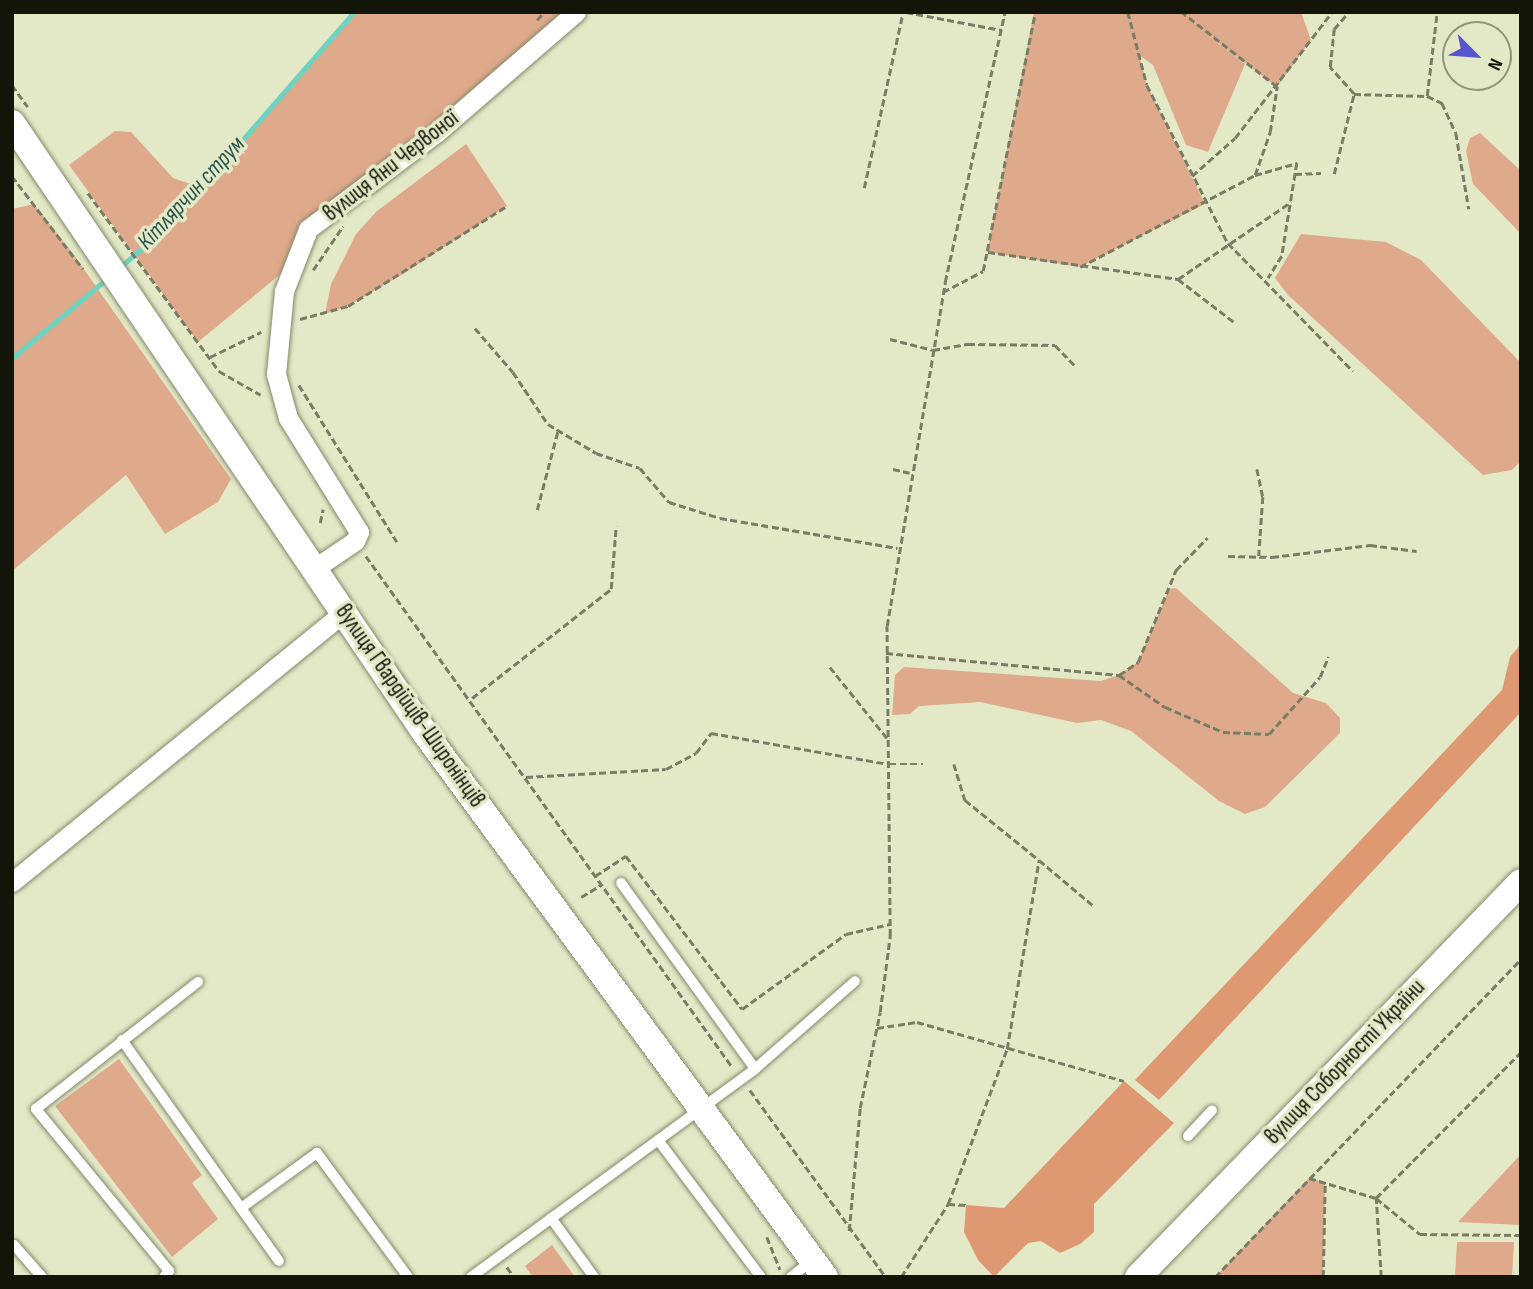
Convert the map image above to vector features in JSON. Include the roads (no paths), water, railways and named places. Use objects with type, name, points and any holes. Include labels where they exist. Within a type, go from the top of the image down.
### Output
[{"type":"main road","name":"вулиця Гвардійців-Широнінців","points":[[13,127],[43,165],[425,733],[700,1110],[819,1268]]},
{"type":"main road","name":"вулиця Соборності України","points":[[1138,1277],[1521,882]]},
{"type":"main road","name":"вулиця Соборності України","points":[[1131,1277],[1170,1241]]},
{"type":"street","name":"вулиця Яни Червоної","points":[[314,568],[355,541],[359,532],[288,418],[276,373],[289,321],[284,291],[308,229],[436,133],[576,12]]},
{"type":"street","points":[[12,882],[345,611]]},
{"type":"lane","points":[[621,883],[755,1069]]},
{"type":"lane","points":[[471,1277],[755,1069],[855,981]]},
{"type":"lane","points":[[164,1277],[169,1271],[36,1109],[198,982]]},
{"type":"lane","points":[[122,1040],[279,1261]]},
{"type":"lane","points":[[1188,1136],[1212,1110]]},
{"type":"lane","points":[[658,1140],[761,1277]]},
{"type":"lane","points":[[241,1208],[317,1153],[408,1277]]},
{"type":"lane","points":[[551,1218],[594,1277]]},
{"type":"lane","points":[[13,1245],[42,1277]]},
{"type":"lane","points":[[791,1277],[819,1268]]},
{"type":"waterway","name":"Кітлярчин струм","points":[[119,268],[168,225],[354,12]]},
{"type":"waterway","name":"Кітлярчин струм","points":[[12,358],[109,277]]}]
